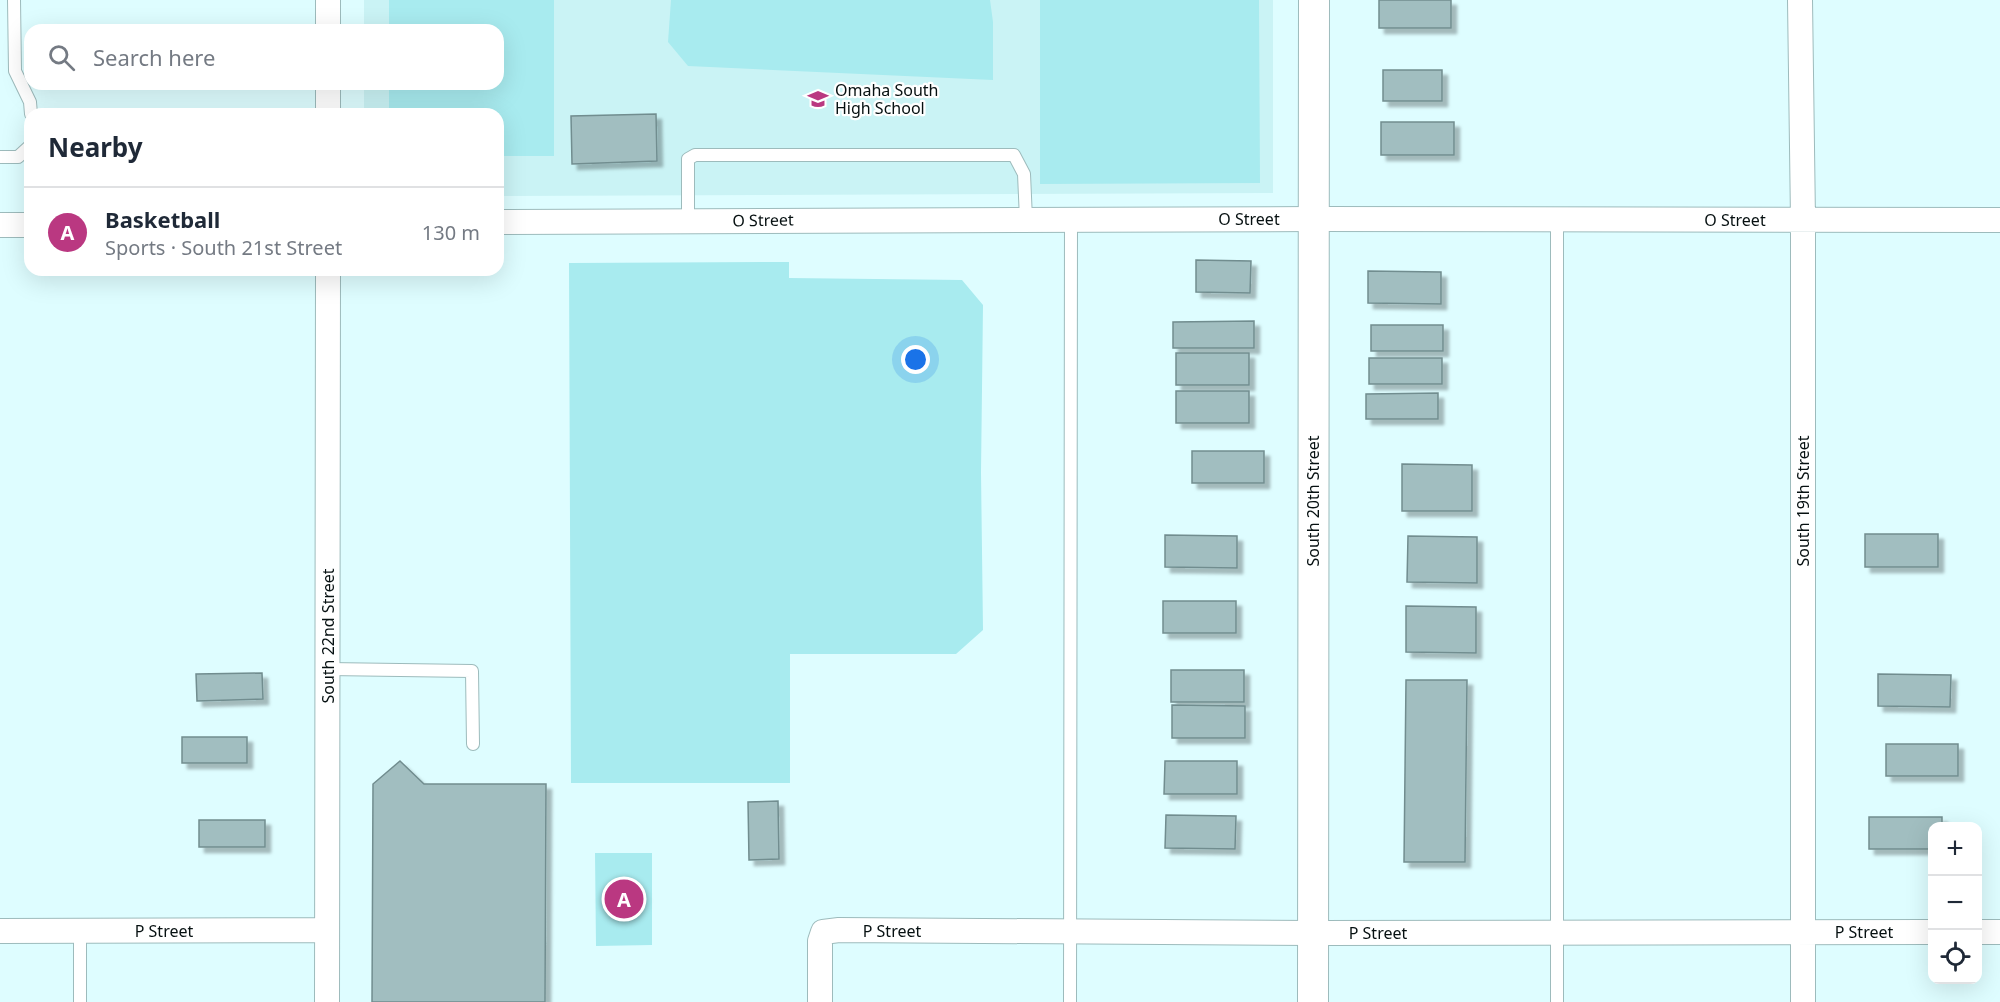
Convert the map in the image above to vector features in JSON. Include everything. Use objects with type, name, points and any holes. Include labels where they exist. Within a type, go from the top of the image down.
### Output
[{"type":"street","points":[[328,0],[328,24]]},
{"type":"street","name":"South 20th Street","points":[[1313,1002],[1314,0]]},
{"type":"street","name":"South 19th Street","points":[[1800,0],[1803,220],[1803,1002]]},
{"type":"street","points":[[328,90],[328,108]]},
{"type":"street","name":"O Street","points":[[504,222],[1026,219],[2000,220]]},
{"type":"street","points":[[0,225],[24,225]]},
{"type":"street","name":"South 22nd Street","points":[[327,1002],[328,276]]},
{"type":"street","name":"P Street","points":[[0,931],[327,930]]},
{"type":"street","name":"P Street","points":[[820,1002],[820,941],[823,932],[839,930],[1313,933],[1928,932]]},
{"type":"street","points":[[1982,932],[2000,932]]},
{"type":"lane","points":[[14,0],[15,71],[24,90]]},
{"type":"lane","points":[[24,90],[30,108]]},
{"type":"lane","points":[[0,157],[18,157],[24,152]]},
{"type":"lane","points":[[688,221],[688,159],[695,155],[1014,155],[1024,174],[1026,219]]},
{"type":"lane","points":[[1070,1002],[1071,219]]},
{"type":"lane","points":[[1557,219],[1557,1002]]},
{"type":"lane","points":[[328,669],[472,671],[473,744]]},
{"type":"lane","points":[[80,931],[80,1002]]},
{"type":"shaded area","name":"Omaha South High School","points":[[364,0],[1273,0],[1273,193],[504,196],[504,108],[364,108],[364,90],[504,90],[504,24],[364,24]]},
{"type":"shaded area","points":[[389,0],[554,0],[554,156],[504,156],[504,108],[389,108],[389,90],[504,90],[504,24],[389,24]]},
{"type":"shaded area","points":[[671,0],[990,0],[993,22],[993,80],[688,66],[668,42]]},
{"type":"shaded area","points":[[1040,0],[1259,0],[1260,183],[1040,184]]},
{"type":"shaded area","points":[[789,262],[789,278],[962,280],[983,305],[981,472],[983,630],[956,654],[790,654],[790,783],[571,783],[569,263]]},
{"type":"shaded area","points":[[595,853],[652,853],[652,945],[596,946]]},
{"type":"building","points":[[1379,0],[1451,0],[1451,28],[1379,28]]},
{"type":"building","points":[[1383,70],[1442,70],[1442,101],[1383,101]]},
{"type":"building","points":[[656,114],[657,161],[572,164],[571,116]]},
{"type":"building","points":[[1381,122],[1454,122],[1454,155],[1381,155]]},
{"type":"building","points":[[1196,260],[1251,261],[1250,293],[1196,292]]},
{"type":"building","points":[[1368,271],[1441,272],[1441,304],[1368,303]]},
{"type":"building","points":[[1254,321],[1254,348],[1173,348],[1173,322]]},
{"type":"building","points":[[1371,325],[1443,325],[1443,351],[1371,351]]},
{"type":"building","points":[[1176,353],[1249,353],[1249,385],[1176,385]]},
{"type":"building","points":[[1369,358],[1442,358],[1442,384],[1369,384]]},
{"type":"building","points":[[1176,391],[1249,391],[1249,423],[1176,423]]},
{"type":"building","points":[[1438,393],[1438,419],[1366,419],[1366,394]]},
{"type":"building","points":[[1192,451],[1264,451],[1264,483],[1192,483]]},
{"type":"building","points":[[1402,464],[1472,465],[1472,511],[1402,511]]},
{"type":"building","points":[[1865,534],[1938,534],[1938,567],[1865,567]]},
{"type":"building","points":[[1165,535],[1237,536],[1237,568],[1165,567]]},
{"type":"building","points":[[1408,536],[1477,537],[1477,583],[1407,582]]},
{"type":"building","points":[[1163,601],[1236,601],[1236,633],[1163,633]]},
{"type":"building","points":[[1406,606],[1476,607],[1476,653],[1406,652]]},
{"type":"building","points":[[1171,670],[1244,670],[1244,702],[1171,702]]},
{"type":"building","points":[[262,673],[263,699],[197,701],[196,674]]},
{"type":"building","points":[[1878,674],[1951,675],[1950,707],[1878,706]]},
{"type":"building","points":[[1406,680],[1467,680],[1465,862],[1404,862]]},
{"type":"building","points":[[1172,705],[1245,706],[1245,738],[1172,738]]},
{"type":"building","points":[[182,737],[247,737],[247,763],[182,763]]},
{"type":"building","points":[[1886,744],[1958,744],[1958,776],[1886,776]]},
{"type":"building","points":[[400,761],[424,784],[546,784],[545,1002],[372,1002],[373,784]]},
{"type":"building","points":[[1165,761],[1237,761],[1237,794],[1164,794]]},
{"type":"building","points":[[778,801],[779,859],[749,860],[748,802]]},
{"type":"building","points":[[1166,815],[1236,816],[1235,849],[1165,848]]},
{"type":"building","points":[[1869,817],[1942,817],[1942,822],[1928,822],[1928,849],[1869,849]]},
{"type":"building","points":[[199,820],[265,820],[265,847],[199,847]]},
{"type":"place","name":"Omaha South High School","points":[[818,99]]},
{"type":"place","name":"Basketball","points":[[624,899]]}]
